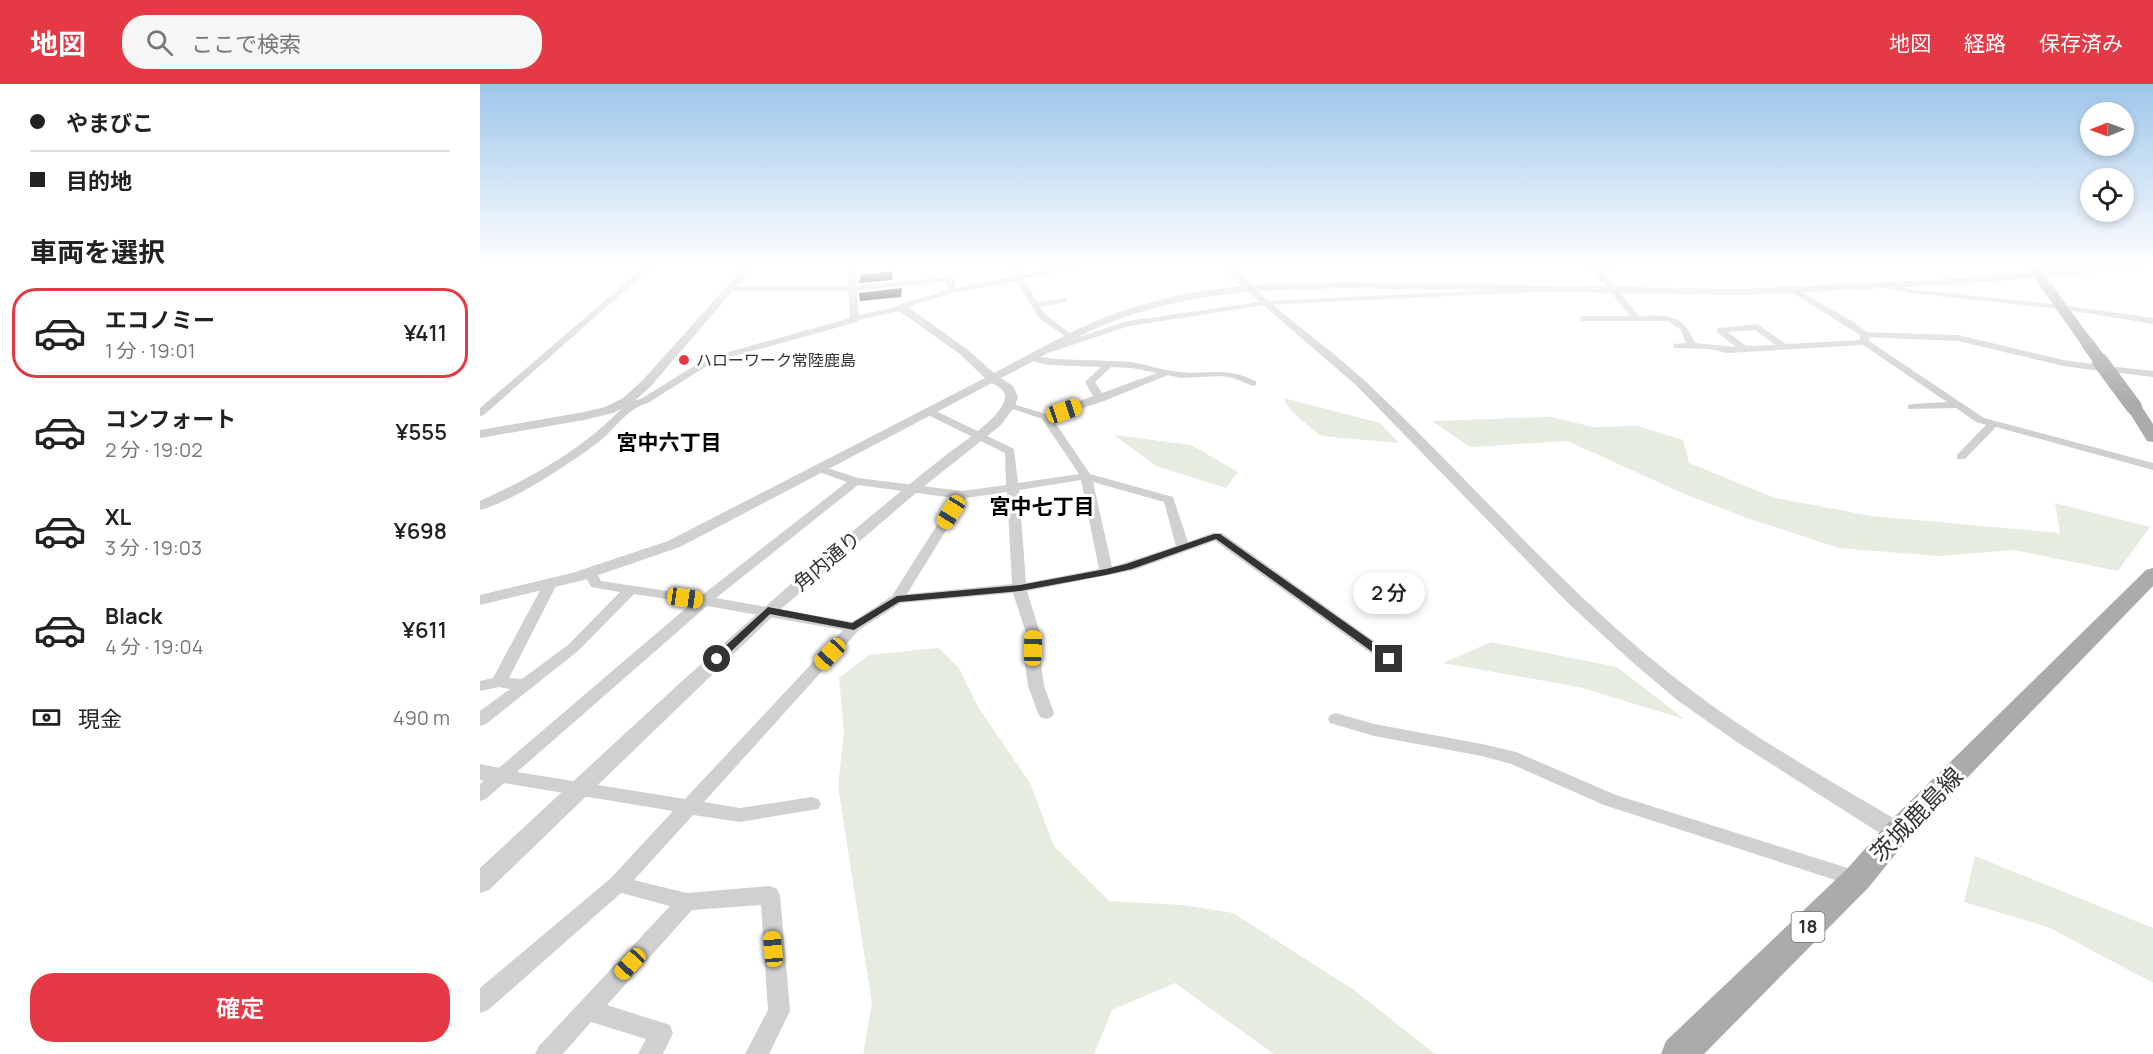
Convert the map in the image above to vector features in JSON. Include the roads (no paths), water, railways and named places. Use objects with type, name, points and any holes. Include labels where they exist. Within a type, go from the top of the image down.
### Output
[{"type":"main road","points":[[2064,311],[2134,407],[2153,437]]},
{"type":"main road","name":"茨城鹿島線","points":[[1679,1054],[1857,879],[1897,832],[2153,574]]},
{"type":"street","points":[[480,413],[598,311]]},
{"type":"street","points":[[616,406],[647,383],[710,311]]},
{"type":"street","points":[[853,311],[854,320]]},
{"type":"street","points":[[480,434],[584,416],[616,406],[644,401],[710,360],[886,311]]},
{"type":"street","points":[[907,311],[964,352],[981,370],[1009,388],[1012,397],[1009,406],[1046,417],[1166,374]]},
{"type":"street","points":[[1039,311],[1043,317],[1072,337]]},
{"type":"street","points":[[480,600],[549,586],[591,574],[674,544],[1030,358],[1108,319],[1131,311]]},
{"type":"street","points":[[1042,352],[1128,324],[1211,311]]},
{"type":"street","points":[[1275,311],[1360,382],[1402,422],[1575,600],[1638,657],[1684,695],[1744,737],[1897,832]]},
{"type":"street","points":[[1631,311],[1636,318]]},
{"type":"street","points":[[1828,311],[1852,325],[1865,338],[1980,420],[2153,467]]},
{"type":"street","points":[[2089,311],[2153,321]]},
{"type":"street","points":[[1583,319],[1669,318],[1684,328],[1692,346]]},
{"type":"street","points":[[1744,349],[1720,330],[1756,327],[1784,347]]},
{"type":"street","points":[[1677,346],[1717,347],[1727,350],[1784,347],[1865,338],[1958,338],[2063,363],[2153,374]]},
{"type":"street","points":[[1030,358],[1049,362],[1132,365],[1166,374],[1198,376],[1221,373],[1235,375],[1253,383]]},
{"type":"street","points":[[1100,399],[1090,382],[1110,363]]},
{"type":"street","points":[[480,506],[519,488],[566,460],[614,424],[632,404]]},
{"type":"street","points":[[1912,407],[1956,405]]},
{"type":"street","name":"角内通り","points":[[480,883],[768,611],[912,489],[996,422],[1009,406]]},
{"type":"street","points":[[930,411],[1010,451],[1020,588],[1033,633],[1036,686],[1046,713]]},
{"type":"street","points":[[1046,417],[1086,476],[1106,572]]},
{"type":"street","points":[[1961,457],[1992,425]]},
{"type":"street","points":[[820,469],[856,481],[962,495],[1086,476],[1169,500],[1183,547]]},
{"type":"street","points":[[480,794],[704,601],[856,481]]},
{"type":"street","points":[[480,1002],[618,884],[854,627],[897,599],[962,495]]},
{"type":"street","points":[[897,599],[1020,588],[1106,572],[1129,567],[1217,536],[1225,539],[1389,659]]},
{"type":"street","points":[[591,574],[596,584],[854,627]]},
{"type":"street","points":[[499,682],[549,586]]},
{"type":"street","points":[[480,720],[573,648],[630,590]]},
{"type":"street","points":[[480,686],[499,682],[524,685]]},
{"type":"street","points":[[1336,719],[1374,730],[1482,750],[1516,759],[1610,800],[1857,879]]},
{"type":"street","points":[[480,772],[740,815],[812,804]]},
{"type":"street","points":[[618,884],[687,902],[770,895],[779,1011],[757,1054]]},
{"type":"street","points":[[547,1054],[687,902]]},
{"type":"street","points":[[587,1010],[662,1033],[651,1054]]},
{"type":"place","name":"ハローワーク常陸鹿島","points":[[684,360]]},
{"type":"district","name":"宮中六丁目","points":[[669,443]]},
{"type":"district","name":"宮中七丁目","points":[[1042,507]]}]
